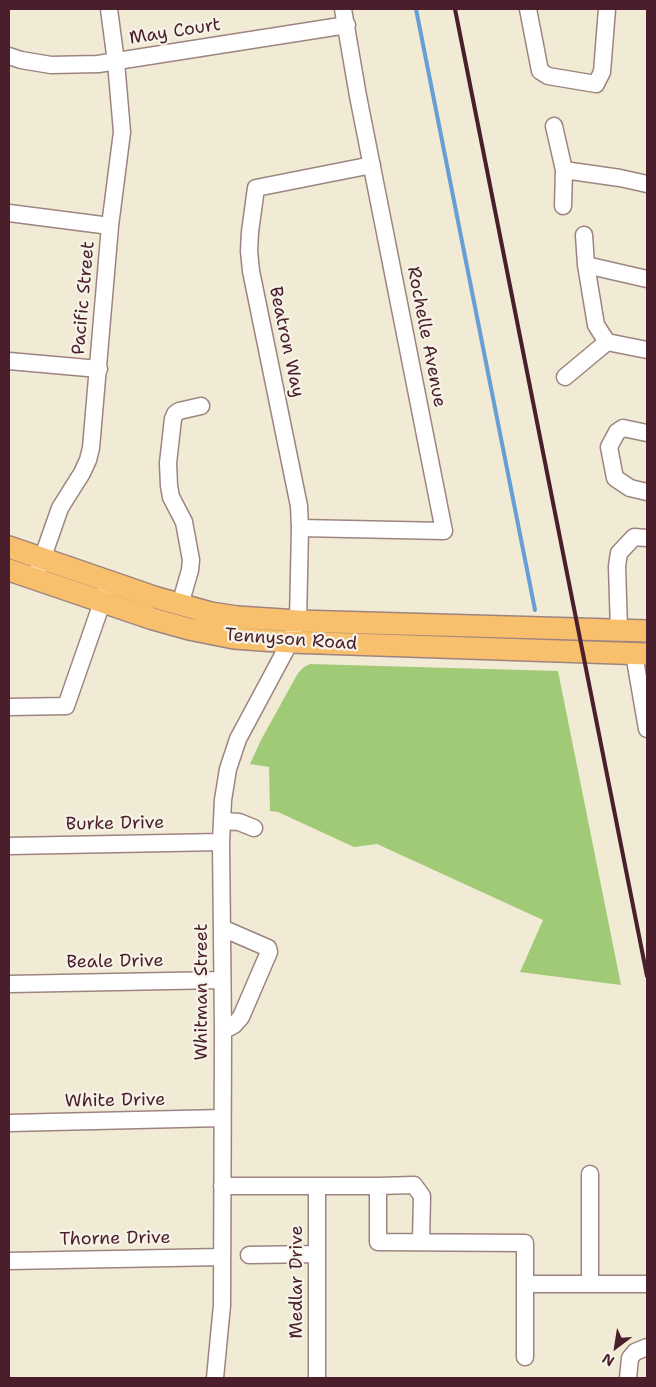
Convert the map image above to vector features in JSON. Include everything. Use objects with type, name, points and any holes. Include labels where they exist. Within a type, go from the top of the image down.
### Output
[{"type":"main road","name":"Tennyson Road","points":[[9,547],[180,605],[237,617],[298,622],[647,632]]},
{"type":"main road","name":"Tennyson Road","points":[[9,570],[153,619],[208,634],[234,638],[290,642],[641,654]]},
{"type":"street","name":"Pacific Street","points":[[35,579],[60,508],[82,473],[91,448],[110,226],[122,132],[109,9]]},
{"type":"street","name":"Rochelle Avenue","points":[[300,528],[444,531],[358,96],[343,9]]},
{"type":"street","points":[[528,9],[540,71],[548,76],[596,84],[602,72],[607,9]]},
{"type":"street","name":"May Court","points":[[9,56],[50,65],[98,64],[347,25]]},
{"type":"street","points":[[554,126],[564,170],[563,206]]},
{"type":"street","name":"Beatron Way","points":[[298,622],[300,528],[296,487],[251,271],[249,251],[256,188],[372,165]]},
{"type":"street","points":[[564,170],[647,184]]},
{"type":"street","points":[[9,213],[110,226]]},
{"type":"street","points":[[584,235],[586,265],[596,325],[608,342],[647,350]]},
{"type":"street","points":[[586,265],[647,279]]},
{"type":"street","points":[[565,378],[608,342]]},
{"type":"street","points":[[9,360],[99,369]]},
{"type":"street","points":[[180,605],[191,560],[184,522],[171,497],[168,486],[172,419],[179,411],[201,406]]},
{"type":"street","points":[[647,433],[623,428],[617,432],[609,447],[615,478],[630,488],[647,492]]},
{"type":"street","points":[[619,631],[617,566],[619,553],[634,537],[647,538]]},
{"type":"street","points":[[9,707],[66,706],[109,582]]},
{"type":"street","name":"Whitman Street","points":[[215,1378],[221,1329],[222,821],[226,780],[238,739],[290,642],[298,622]]},
{"type":"street","points":[[641,654],[647,729]]},
{"type":"street","points":[[222,821],[239,822],[254,828]]},
{"type":"street","name":"Burke Drive","points":[[9,846],[222,842]]},
{"type":"street","points":[[222,928],[268,948],[269,952],[240,1017],[234,1025],[223,1031]]},
{"type":"street","name":"Beale Drive","points":[[9,984],[222,980]]},
{"type":"street","name":"White Drive","points":[[9,1123],[222,1118]]},
{"type":"street","points":[[590,1174],[590,1284]]},
{"type":"street","points":[[222,1186],[414,1185],[422,1196],[421,1242]]},
{"type":"street","name":"Medlar Drive","points":[[316,1186],[317,1378]]},
{"type":"street","points":[[378,1186],[378,1242],[525,1243],[525,1357]]},
{"type":"street","points":[[249,1255],[317,1254]]},
{"type":"street","name":"Thorne Drive","points":[[9,1260],[222,1257]]},
{"type":"street","points":[[525,1284],[647,1284]]},
{"type":"street","points":[[628,1378],[630,1358],[636,1352],[647,1347]]},
{"type":"green space","points":[[310,664],[558,671],[621,985],[520,972],[543,920],[377,844],[354,847],[278,812],[270,811],[269,767],[250,764],[298,673]]},
{"type":"waterway","points":[[416,9],[535,610]]},
{"type":"railway","points":[[455,9],[647,976]]}]
